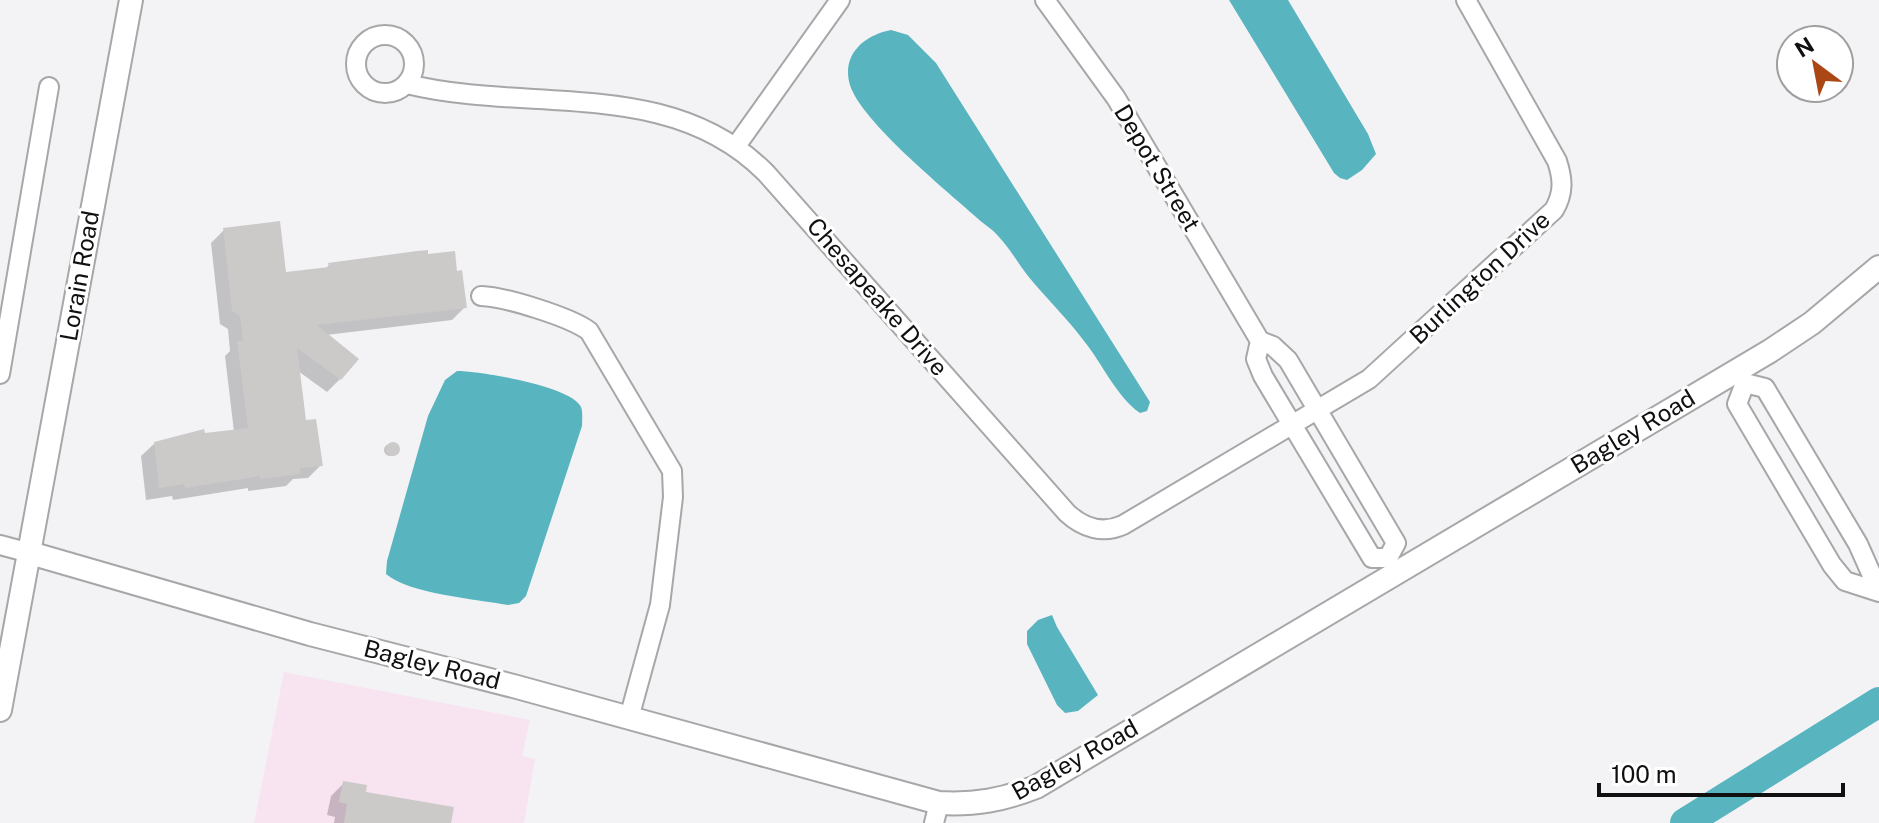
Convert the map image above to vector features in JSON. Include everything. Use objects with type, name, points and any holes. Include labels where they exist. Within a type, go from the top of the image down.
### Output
[{"type":"street","name":"Lorain Road","points":[[0,710],[131,0]]},
{"type":"street","points":[[736,146],[840,0]]},
{"type":"street","name":"Depot Street","points":[[1045,0],[1116,98],[1260,341],[1284,355],[1318,410],[1396,543],[1392,565],[1372,558],[1291,425],[1259,370],[1256,359],[1260,341]]},
{"type":"street","name":"Burlington Drive","points":[[1291,425],[1356,388],[1381,369],[1549,216],[1559,202],[1562,180],[1553,152],[1466,0]]},
{"type":"street","name":"Chesapeake Drive","points":[[407,84],[447,92],[655,111],[697,124],[736,146],[766,173],[1054,498],[1082,524],[1104,529],[1123,525],[1291,425]]},
{"type":"street","points":[[0,374],[49,87]]},
{"type":"street","name":"Bagley Road","points":[[30,553],[310,634],[629,718],[937,813],[968,804],[996,801],[1036,787],[1392,565],[1741,377],[1879,267]]},
{"type":"street","points":[[481,296],[505,300],[575,322],[589,331],[672,471],[673,497],[660,605],[629,718]]},
{"type":"street","points":[[1741,377],[1765,388],[1858,544],[1879,592],[1845,581],[1821,550],[1737,404],[1741,377]]},
{"type":"street","points":[[0,545],[30,553]]},
{"type":"shaded area","points":[[284,672],[530,720],[522,756],[535,759],[524,823],[254,823]]},
{"type":"water","points":[[1229,0],[1288,0],[1368,134],[1376,154],[1362,170],[1347,180],[1334,173]]},
{"type":"water","points":[[891,30],[908,35],[936,63],[1150,402],[1147,411],[1140,413],[1124,398],[1091,350],[997,234],[906,154],[857,100],[848,74],[852,56],[872,36]]},
{"type":"water","points":[[457,371],[544,386],[574,399],[582,409],[582,426],[526,596],[519,603],[508,605],[426,591],[386,574],[428,416],[445,380]]},
{"type":"water","points":[[1052,615],[1098,695],[1078,711],[1065,713],[1057,705],[1027,644],[1027,631],[1038,620]]},
{"type":"building","points":[[280,221],[286,272],[417,251],[428,250],[428,254],[455,251],[457,271],[462,270],[467,308],[317,325],[359,359],[341,380],[297,348],[306,420],[316,419],[323,466],[300,468],[301,474],[260,479],[260,476],[185,488],[184,484],[159,488],[154,442],[204,429],[205,433],[248,428],[237,341],[243,341],[240,316],[232,311],[223,228]]},
{"type":"building","points":[[393,442],[400,449],[393,456],[386,449]]},
{"type":"building","points":[[343,781],[367,785],[366,792],[454,807],[451,823],[344,823],[347,804],[339,802]]},
{"type":"waterway","points":[[1685,823],[1879,702]]}]
